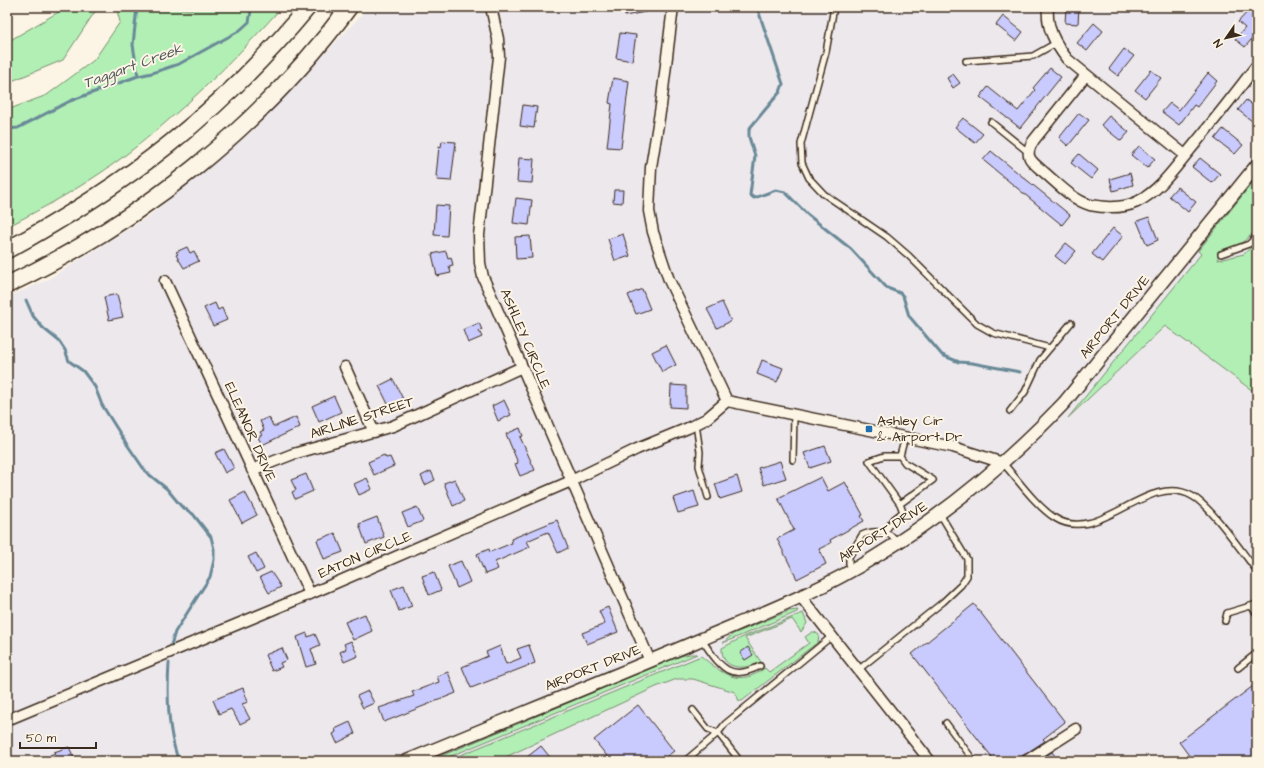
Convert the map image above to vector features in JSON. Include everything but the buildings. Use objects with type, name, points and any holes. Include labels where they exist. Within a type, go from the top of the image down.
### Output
[{"type":"highway","points":[[7,250],[44,230],[104,192],[175,140],[220,102],[253,70],[308,7]]},
{"type":"highway","points":[[7,285],[62,258],[155,198],[186,175],[236,131],[268,100],[294,73],[349,7]]},
{"type":"street","name":"ASHLEY CIRCLE","points":[[490,7],[497,33],[499,57],[480,235],[480,263],[483,277],[650,661]]},
{"type":"street","points":[[674,7],[651,167],[649,211],[653,232],[669,280],[727,401],[905,437],[966,451],[1003,463]]},
{"type":"street","points":[[1048,7],[1049,27],[1056,43],[1067,59],[1185,155]]},
{"type":"street","points":[[1086,75],[1034,140],[1028,148],[1028,152],[1030,159],[1035,164],[1079,200],[1088,204],[1107,208],[1129,205],[1144,198],[1157,187],[1185,155],[1257,65]]},
{"type":"street","name":"AIRPORT DRIVE","points":[[407,761],[801,597],[853,570],[940,514],[1003,463],[1036,433],[1083,381],[1257,165]]},
{"type":"street","name":"ELEANOR DRIVE","points":[[165,280],[310,594]]},
{"type":"street","points":[[345,367],[374,432]]},
{"type":"street","name":"AIRLINE STREET","points":[[252,470],[292,454],[374,432],[436,408],[522,367]]},
{"type":"street","name":"EATON CIRCLE","points":[[7,720],[310,594],[572,481],[637,449],[706,419],[727,401]]},
{"type":"street","points":[[801,597],[930,761]]},
{"type":"street","points":[[1026,761],[1076,729]]},
{"type":"lane","points":[[834,7],[826,52],[801,144],[802,163],[809,178],[824,194],[887,237],[909,256],[977,324],[994,333],[1050,348]]},
{"type":"lane","points":[[966,60],[1033,56],[1056,43]]},
{"type":"lane","points":[[991,122],[1028,152]]},
{"type":"lane","points":[[1221,254],[1249,244],[1257,236]]},
{"type":"lane","points":[[1010,411],[1025,392],[1040,360],[1071,323]]},
{"type":"lane","points":[[793,460],[794,415]]},
{"type":"lane","points":[[696,424],[700,452],[699,466],[708,497]]},
{"type":"lane","points":[[900,456],[905,437]]},
{"type":"lane","points":[[884,532],[894,519],[903,512],[900,504],[869,461],[884,456],[900,456]]},
{"type":"lane","points":[[900,456],[905,463],[933,480],[900,504]]},
{"type":"lane","points":[[1003,463],[1045,510],[1056,518],[1068,523],[1081,524],[1095,521],[1166,490],[1179,491],[1192,495],[1207,509],[1257,571]]},
{"type":"lane","points":[[858,670],[948,597],[961,585],[967,576],[967,559],[940,514]]},
{"type":"lane","points":[[853,570],[848,561],[860,537],[869,532],[884,532],[893,536],[898,542]]},
{"type":"lane","points":[[1224,621],[1227,613],[1257,604]]},
{"type":"lane","points":[[1251,606],[1257,614]]},
{"type":"lane","points":[[685,761],[718,733],[725,724],[832,636]]},
{"type":"lane","points":[[701,639],[720,666],[733,673],[748,672],[760,666]]},
{"type":"lane","points":[[1238,668],[1257,653]]},
{"type":"lane","points":[[693,710],[708,729],[718,733],[740,761]]},
{"type":"lane","points":[[946,723],[974,761]]},
{"type":"shaded area","points":[[369,7],[1257,7],[1257,761],[7,761],[7,297],[47,280],[149,216],[250,133]]},
{"type":"green space","points":[[67,7],[98,7],[63,60],[7,83],[7,42]]},
{"type":"green space","points":[[116,7],[168,7],[190,10],[201,7],[282,7],[204,88],[141,143],[106,170],[50,204],[7,227],[7,110],[47,95],[94,60],[120,22]]},
{"type":"green space","points":[[1257,177],[1257,229],[1240,244],[1229,249],[1218,251],[1218,260],[1244,254],[1257,242],[1257,394],[1165,326],[1068,418],[1201,254],[1198,251]]},
{"type":"green space","points":[[798,610],[797,612],[723,643],[733,634],[789,611]]},
{"type":"green space","points":[[803,613],[807,623],[801,632],[792,619],[745,638],[761,662],[755,665],[736,667],[730,665],[723,656],[722,648],[743,637]]},
{"type":"green space","points":[[812,632],[819,635],[818,642],[742,701],[739,701],[735,692],[693,679],[677,679],[656,687],[497,761],[446,761],[701,656],[723,673],[731,676],[747,677],[765,668],[769,672],[809,643],[805,637]]},
{"type":"green space","points":[[697,654],[439,761],[429,761],[680,656]]},
{"type":"waterway","points":[[137,7],[133,45],[138,76]]},
{"type":"waterway","name":"Taggart Creek","points":[[7,129],[18,128],[70,101],[138,76],[179,64],[239,31],[249,22],[251,11],[254,7]]},
{"type":"waterway","points":[[757,7],[783,84],[780,92],[749,129],[749,137],[755,156],[750,195],[754,198],[776,190],[785,192],[808,215],[851,249],[887,288],[900,293],[903,296],[909,316],[942,355],[959,362],[1020,372]]},
{"type":"waterway","points":[[26,300],[33,316],[43,328],[59,341],[65,350],[69,361],[83,371],[95,387],[102,405],[146,472],[167,489],[181,506],[193,514],[211,537],[214,549],[214,560],[210,577],[175,632],[171,645]]},
{"type":"waterway","points":[[169,663],[168,688],[170,726],[179,761]]},
{"type":"place","name":"Ashley Cir & Airport Dr","points":[[869,429]]}]
